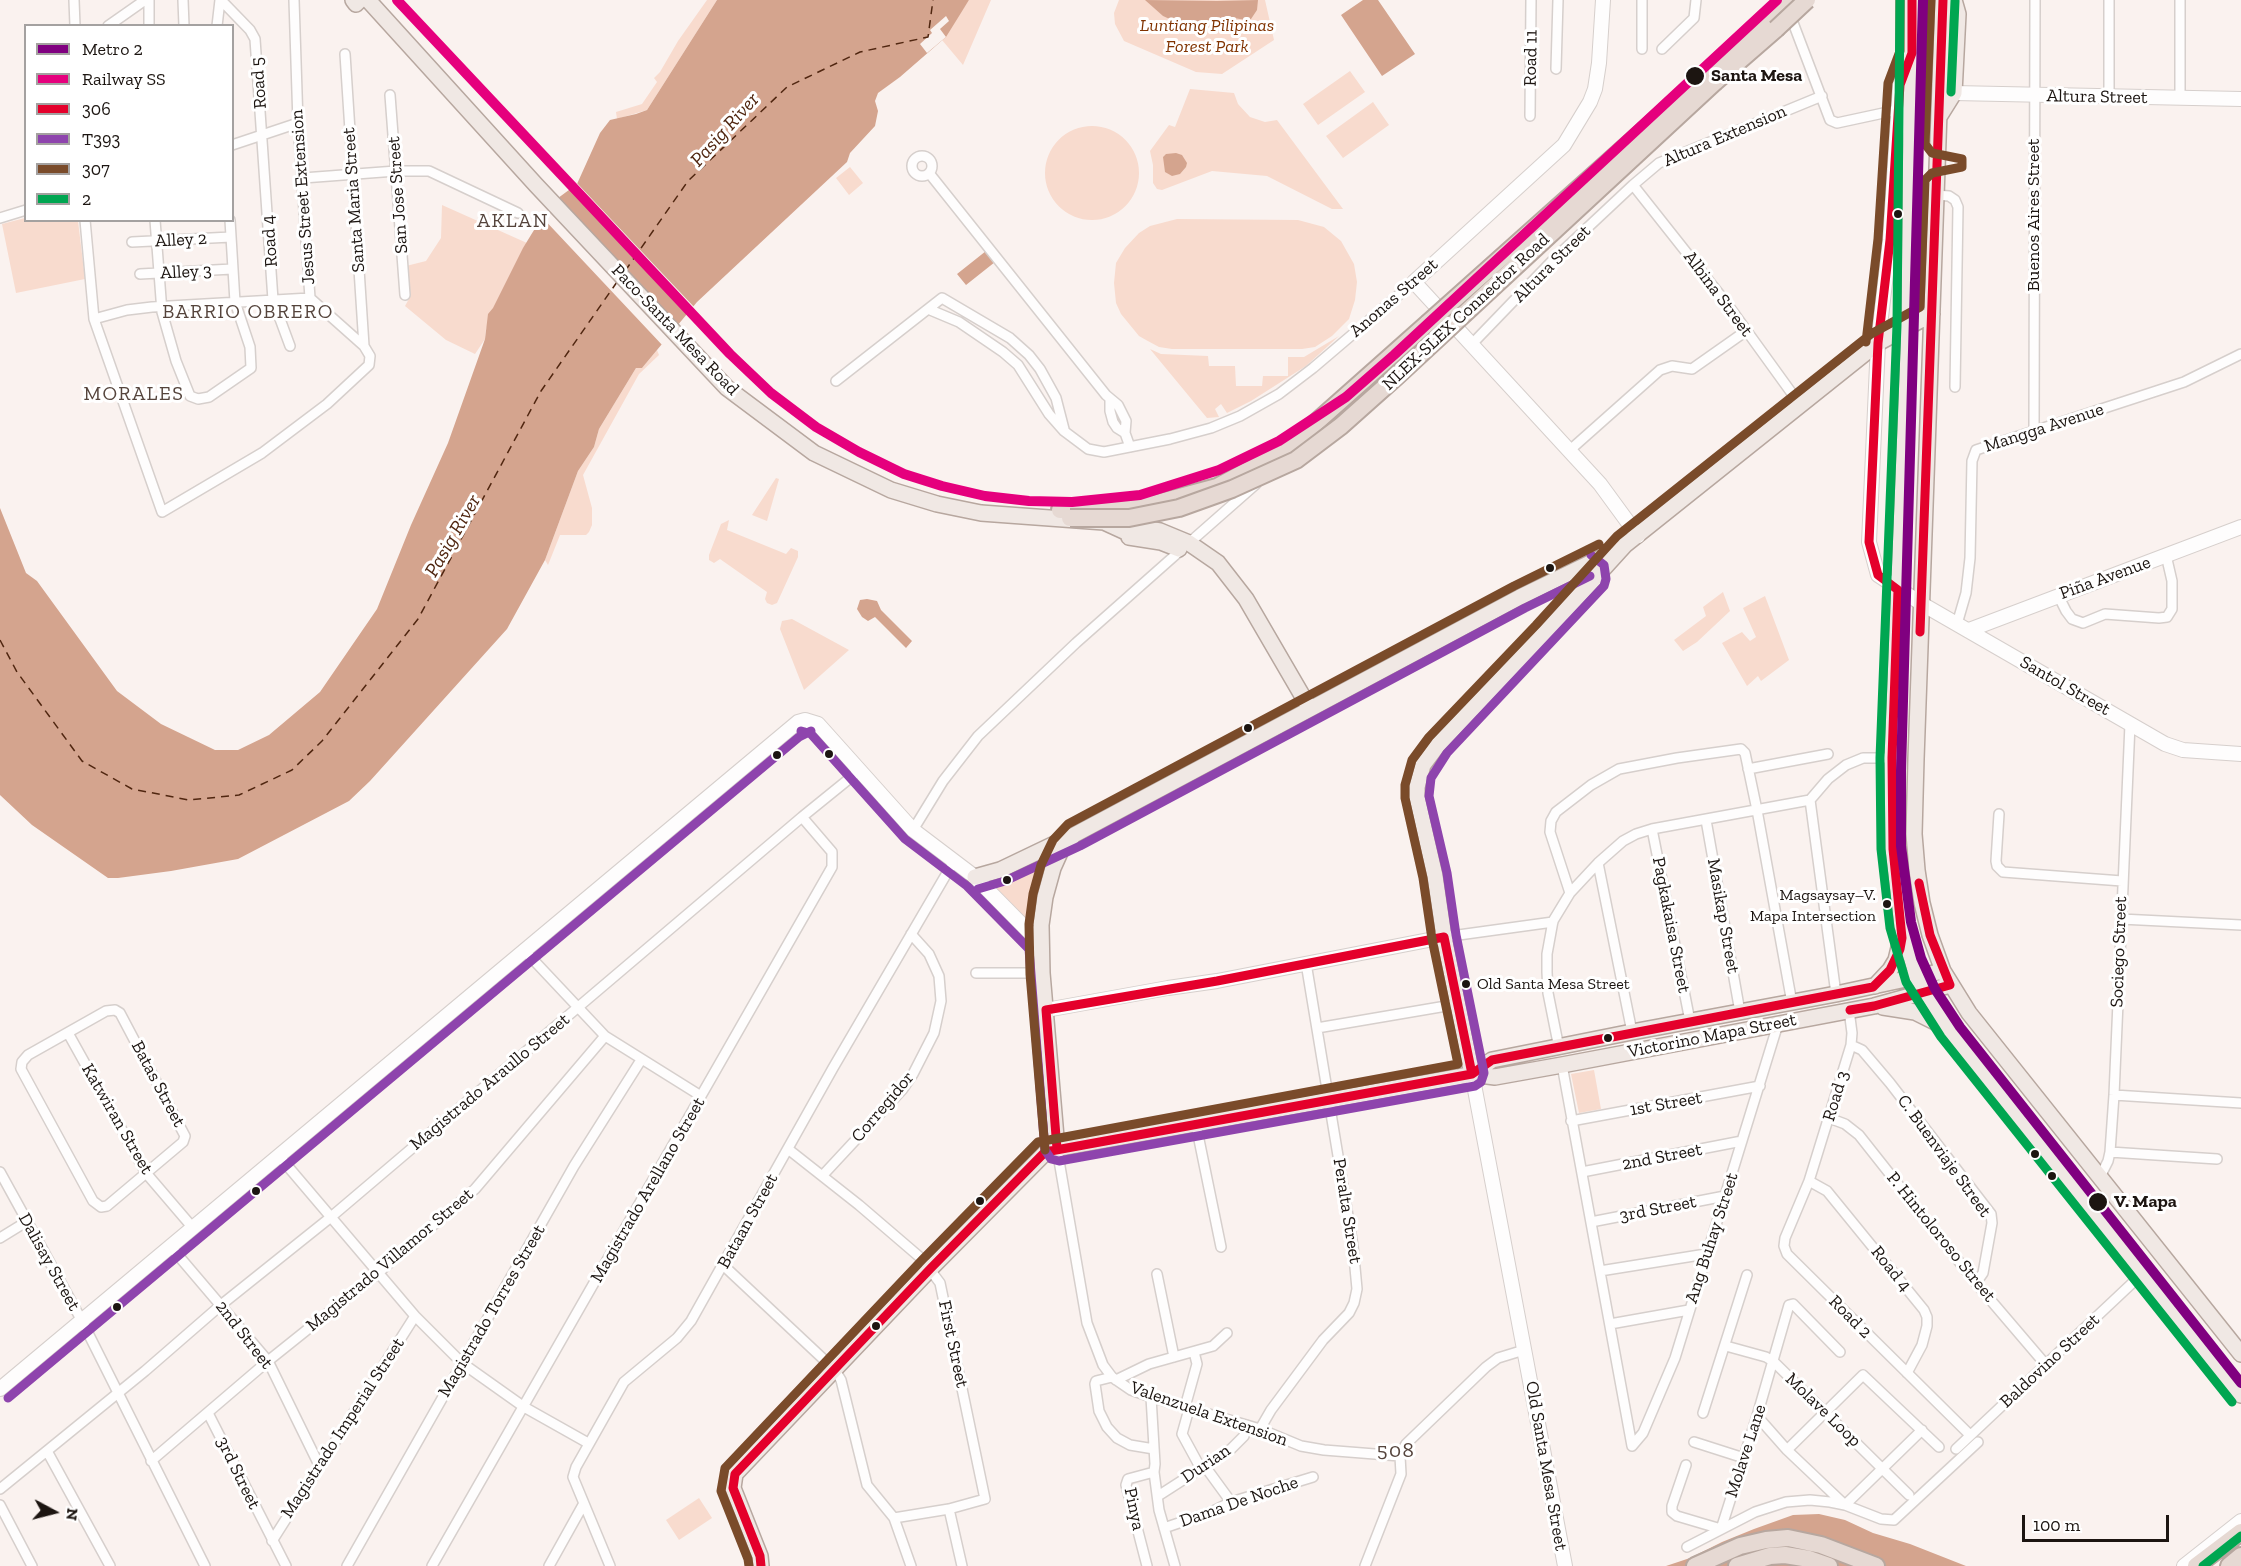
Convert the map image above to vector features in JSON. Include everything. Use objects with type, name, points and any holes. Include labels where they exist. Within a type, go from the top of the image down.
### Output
[{"type":"highway","name":"NLEX-SLEX Connector Road","points":[[1784,15],[1715,82],[1381,391],[1341,426],[1296,460],[1232,489],[1179,508],[1130,518],[1065,514],[1157,503],[1218,487],[1285,450],[1706,75],[1784,15],[1807,0]]},
{"type":"highway","points":[[2196,1566],[2241,1532]]},
{"type":"highway","points":[[1695,1566],[1723,1552],[1747,1544],[1788,1538],[1821,1545],[1876,1566]]},
{"type":"highway","points":[[1737,1566],[1785,1554],[1829,1566]]},
{"type":"highway","points":[[2229,1566],[2241,1557]]},
{"type":"main road","points":[[1912,0],[1912,53],[1905,109],[1910,325],[1892,758],[1894,859],[1902,926],[1917,977],[1950,1030],[2241,1395]]},
{"type":"main road","points":[[1943,0],[1917,699],[1915,853],[1922,903],[1943,971],[1969,1013],[2241,1354]]},
{"type":"main road","points":[[1937,120],[1954,93],[1958,14],[1954,0]]},
{"type":"main road","name":"Paco-Santa Mesa Road","points":[[359,1],[727,388],[814,453],[891,490],[937,504],[981,513],[1105,528],[1160,531],[1185,547],[1218,563],[1236,584],[1260,622],[1306,711]]},
{"type":"main road","name":"Old Santa Mesa Street","points":[[1472,1074],[1444,937],[1435,876],[1417,797],[1419,775],[1423,765],[1438,745],[1625,545],[1878,343],[1932,314]]},
{"type":"main road","name":"Paco-Santa Mesa Road","points":[[1105,528],[1139,538],[1185,547]]},
{"type":"main road","points":[[975,877],[1000,870],[1074,835],[1520,597],[1625,545]]},
{"type":"main road","points":[[1585,565],[1593,570],[1594,579]]},
{"type":"main road","points":[[1057,1149],[1042,973],[1043,907],[1048,881],[1058,856],[1074,835]]},
{"type":"main road","points":[[1873,987],[1890,970],[1896,960],[1900,949],[1902,926]]},
{"type":"main road","name":"Victorino Mapa Street","points":[[1472,1074],[1492,1060],[1792,1003],[1943,971]]},
{"type":"main road","name":"Victorino Mapa Street","points":[[762,1565],[733,1488],[735,1474],[931,1268],[1048,1150],[1472,1074],[1495,1077],[1562,1065],[1874,1006],[1950,985]]},
{"type":"main road","points":[[1874,1006],[1915,1012],[1950,1030]]},
{"type":"street","points":[[74,0],[75,24]]},
{"type":"street","points":[[112,24],[147,0]]},
{"type":"street","points":[[147,0],[149,24]]},
{"type":"street","points":[[183,0],[184,24]]},
{"type":"street","points":[[217,24],[220,0]]},
{"type":"street","name":"Road 5","points":[[220,0],[254,34],[262,133]]},
{"type":"street","name":"Jesus Street Extension","points":[[294,0],[298,123],[310,298],[364,346]]},
{"type":"street","name":"Road 11","points":[[1530,116],[1531,0]]},
{"type":"street","points":[[1556,69],[1558,0]]},
{"type":"street","name":"Anonas Street","points":[[928,309],[959,322],[1003,352],[1018,365],[1048,414],[1081,445],[1095,451],[1104,452],[1191,434],[1240,416],[1279,394],[1312,368],[1414,282],[1564,145],[1590,102],[1595,89],[1603,0]]},
{"type":"street","points":[[1642,0],[1642,49]]},
{"type":"street","points":[[1662,49],[1694,18],[1696,0]]},
{"type":"street","name":"Buenos Aires Street","points":[[2034,430],[2035,0]]},
{"type":"street","points":[[2109,0],[2109,97]]},
{"type":"street","points":[[2180,0],[2180,98]]},
{"type":"street","points":[[1784,15],[1790,16],[1792,20],[1830,120],[1833,122],[1905,109]]},
{"type":"street","name":"Santa Maria Street","points":[[345,54],[364,346]]},
{"type":"street","name":"Altura Street","points":[[1954,93],[2241,99]]},
{"type":"street","name":"San Jose Street","points":[[390,95],[405,295]]},
{"type":"street","name":"Altura Extension","points":[[1633,185],[1659,163],[1822,96]]},
{"type":"street","name":"Santol Street","points":[[1905,109],[1878,343],[1869,542],[1878,575],[1898,590],[2174,748],[2241,754]]},
{"type":"street","points":[[234,144],[262,133],[298,123]]},
{"type":"street","name":"Road 4","points":[[262,133],[273,300],[290,346]]},
{"type":"street","points":[[303,178],[396,171],[429,171],[518,213]]},
{"type":"street","points":[[929,173],[1110,400],[1119,405],[1124,415],[1125,434],[1130,447]]},
{"type":"street","name":"Altura Street","points":[[1472,345],[1553,260],[1633,185]]},
{"type":"street","name":"Albina Street","points":[[1633,185],[1801,406]]},
{"type":"street","points":[[1936,195],[1950,196],[1958,207],[1955,387]]},
{"type":"street","points":[[0,218],[24,211]]},
{"type":"street","points":[[85,222],[94,319],[162,512],[262,453],[327,404],[369,365],[370,356],[364,346]]},
{"type":"street","points":[[155,222],[161,306],[176,361],[190,396],[198,399],[209,397],[251,368],[250,347],[235,302],[230,222]]},
{"type":"street","name":"Alley 2","points":[[132,242],[231,237]]},
{"type":"street","name":"Alley 3","points":[[140,274],[232,269]]},
{"type":"street","points":[[1414,282],[1600,484],[1638,536]]},
{"type":"street","points":[[94,319],[127,310],[161,306],[310,298]]},
{"type":"street","points":[[836,381],[942,298],[1010,338],[1029,355],[1040,369],[1056,398],[1064,431]]},
{"type":"street","points":[[1570,450],[1660,370],[1672,366],[1692,369],[1746,331]]},
{"type":"street","name":"Mangga Avenue","points":[[1963,627],[1970,558],[1974,453],[1979,448],[2184,382],[2241,354]]},
{"type":"street","points":[[913,830],[943,781],[978,736],[1076,643],[1309,436]]},
{"type":"street","name":"Piña Avenue","points":[[1963,627],[2058,595],[2241,527]]},
{"type":"street","points":[[2058,595],[2072,619],[2083,623],[2105,614],[2167,617],[2172,609],[2172,581],[2166,555]]},
{"type":"street","points":[[0,1389],[792,727],[805,720],[818,724],[913,830],[975,877],[1041,944]]},
{"type":"street","name":"Sociego Street","points":[[2100,1177],[2110,1152],[2114,1095],[2130,724]]},
{"type":"street","points":[[1570,893],[1550,831],[1551,821],[1556,812],[1591,784],[1619,769],[1741,749],[1745,753],[1792,1003]]},
{"type":"street","points":[[1748,769],[1828,754]]},
{"type":"street","points":[[1559,1048],[1548,993],[1547,972],[1548,946],[1553,922],[1570,893],[1598,863],[1623,841],[1652,829],[1810,800],[1828,779],[1846,765],[1863,758],[1892,758]]},
{"type":"street","name":"Magistrado Araullo Street","points":[[0,1489],[118,1393],[220,1305],[331,1217],[860,770]]},
{"type":"street","points":[[1810,800],[1836,994]]},
{"type":"street","points":[[1999,813],[1996,861],[1997,866],[2003,872],[2122,881]]},
{"type":"street","name":"Magistrado Arellano Street","points":[[432,1566],[832,867],[832,852],[802,817]]},
{"type":"street","name":"Masikap Street","points":[[1706,820],[1740,1012]]},
{"type":"street","name":"Pagkakaisa Street","points":[[1652,829],[1690,1021]]},
{"type":"street","name":"Bataan Street","points":[[610,1566],[573,1477],[576,1467],[624,1382],[685,1329],[954,861]]},
{"type":"street","points":[[1598,863],[1632,1032]]},
{"type":"street","points":[[2121,919],[2241,925]]},
{"type":"street","points":[[1046,1010],[1217,981],[1444,937],[1553,922]]},
{"type":"street","name":"Corregidor","points":[[823,1175],[902,1090],[934,1033],[940,1001],[939,976],[929,954],[911,934]]},
{"type":"street","points":[[525,951],[605,1036],[701,1096]]},
{"type":"street","name":"Peralta Street","points":[[1260,1429],[1271,1410],[1323,1340],[1349,1313],[1357,1288],[1356,1266],[1306,963]]},
{"type":"street","points":[[976,973],[1042,973]]},
{"type":"street","points":[[1317,1028],[1458,1004]]},
{"type":"street","name":"Batas Street","points":[[115,1010],[120,1013],[185,1136],[183,1142],[146,1173],[108,1206],[101,1207],[93,1201],[21,1070],[24,1058],[106,1011],[115,1010]]},
{"type":"street","name":"Road 3","points":[[1809,1180],[1851,1046],[1849,1010]]},
{"type":"street","name":"Ang Buhay Street","points":[[1610,1324],[1632,1446],[1643,1433],[1671,1368],[1778,1023]]},
{"type":"street","name":"Katwiran Street","points":[[68,1033],[146,1173],[193,1228]]},
{"type":"street","name":"Magistrado Villamor Street","points":[[151,1461],[268,1361],[378,1273],[475,1189],[605,1036]]},
{"type":"street","name":"C. Buenviaje Street","points":[[1851,1046],[1862,1050],[1904,1099],[1991,1214],[1992,1223],[1983,1273],[1976,1283]]},
{"type":"street","name":"Magistrado Torres Street","points":[[347,1566],[574,1166],[641,1060]]},
{"type":"street","points":[[1562,1065],[1610,1324],[1689,1310]]},
{"type":"street","name":"Old Santa Mesa Street","points":[[1472,1074],[1564,1566]]},
{"type":"street","name":"1st Street","points":[[1572,1121],[1760,1086]]},
{"type":"street","points":[[2114,1095],[2241,1103]]},
{"type":"street","name":"P. Hintoloroso Street","points":[[1829,1118],[1845,1124],[1859,1135],[1976,1283],[2046,1365]]},
{"type":"street","points":[[1196,1125],[1221,1246]]},
{"type":"street","name":"2nd Street","points":[[1582,1172],[1742,1141]]},
{"type":"street","name":"First Street","points":[[788,1149],[823,1175],[931,1268],[940,1283],[984,1499],[949,1509]]},
{"type":"street","name":"Valenzuela Extension","points":[[1057,1149],[1087,1323],[1103,1365],[1114,1378],[1131,1390],[1150,1397],[1260,1429],[1301,1446],[1400,1456]]},
{"type":"street","points":[[2110,1152],[2217,1159]]},
{"type":"street","points":[[279,1156],[416,1316],[462,1363],[524,1407],[588,1443]]},
{"type":"street","name":"Dalisay Street","points":[[0,1172],[82,1321],[205,1566]]},
{"type":"street","name":"Road 4","points":[[1809,1180],[1827,1191],[1928,1317],[1922,1345],[1907,1373]]},
{"type":"street","name":"Road 2","points":[[1809,1180],[1785,1238],[1786,1254],[1970,1435]]},
{"type":"street","name":"3rd Street","points":[[1591,1221],[1725,1196]]},
{"type":"street","points":[[0,1238],[27,1222]]},
{"type":"street","name":"2nd Street","points":[[171,1247],[268,1361],[319,1464]]},
{"type":"street","points":[[1600,1271],[1706,1254]]},
{"type":"street","points":[[723,1265],[835,1370],[841,1380],[867,1485],[894,1518],[911,1566]]},
{"type":"street","name":"Baldovino Street","points":[[1956,1449],[2144,1272]]},
{"type":"street","points":[[1157,1274],[1174,1357]]},
{"type":"street","points":[[1703,1413],[1748,1275]]},
{"type":"street","name":"Molave Lane","points":[[1721,1529],[1791,1304],[1840,1352]]},
{"type":"street","name":"Magistrado Imperial Street","points":[[272,1541],[319,1464],[416,1316]]},
{"type":"street","points":[[1154,1449],[1130,1445],[1117,1438],[1107,1427],[1099,1411],[1096,1382],[1213,1346],[1227,1333]]},
{"type":"street","name":"Molave Loop","points":[[1726,1346],[1766,1357],[1773,1362],[1909,1495]]},
{"type":"street","points":[[1365,1566],[1401,1474],[1400,1456],[1406,1444],[1486,1367],[1498,1358],[1524,1350]]},
{"type":"street","points":[[1194,1352],[1197,1364],[1182,1434],[1202,1466],[1231,1502]]},
{"type":"street","points":[[1787,1450],[1863,1375],[1940,1447]]},
{"type":"street","points":[[1150,1397],[1154,1472],[1159,1510],[1175,1566]]},
{"type":"street","name":"3rd Street","points":[[208,1413],[286,1566]]},
{"type":"street","points":[[1757,1416],[1787,1450],[1845,1505]]},
{"type":"street","name":"Durian","points":[[1158,1496],[1231,1449],[1244,1436],[1247,1425]]},
{"type":"street","points":[[1845,1505],[1922,1430]]},
{"type":"street","points":[[1695,1442],[1744,1458]]},
{"type":"street","points":[[1687,1547],[1755,1512],[1786,1502],[1810,1500],[1845,1505],[1881,1519],[1894,1520],[1978,1442]]},
{"type":"street","points":[[47,1451],[110,1566]]},
{"type":"street","points":[[1686,1465],[1672,1512],[1677,1516],[1721,1529]]},
{"type":"street","name":"Pinya","points":[[1147,1566],[1126,1485],[1128,1479],[1154,1472]]},
{"type":"street","name":"Dama De Noche","points":[[1164,1528],[1211,1512],[1231,1502],[1313,1476]]},
{"type":"street","points":[[0,1504],[32,1566]]},
{"type":"street","points":[[549,1566],[584,1505]]},
{"type":"street","points":[[894,1518],[949,1509],[962,1566]]},
{"type":"street","points":[[2184,1566],[2241,1521]]},
{"type":"green space","points":[[707,0],[717,0],[647,110],[617,119],[616,112],[642,104],[657,82],[654,78]]},
{"type":"green space","points":[[969,0],[991,0],[963,65],[942,40]]},
{"type":"green space","name":"Luntiang Pilipinas Forest Park","points":[[1119,0],[1265,0],[1274,40],[1222,74],[1196,72],[1124,41],[1115,24],[1114,13]]},
{"type":"green space","points":[[1350,71],[1365,92],[1318,125],[1303,104]]},
{"type":"green space","points":[[1190,89],[1234,93],[1238,104],[1250,117],[1265,122],[1277,120],[1343,209],[1332,209],[1267,176],[1212,171],[1162,190],[1157,189],[1153,183],[1150,151],[1169,125],[1175,127]]},
{"type":"green space","points":[[1373,102],[1389,125],[1343,158],[1326,136]]},
{"type":"green space","points":[[1092,126],[1110,130],[1125,140],[1135,155],[1139,173],[1135,191],[1125,206],[1110,216],[1092,220],[1074,216],[1059,206],[1049,191],[1045,173],[1049,155],[1059,140],[1074,130]]},
{"type":"green space","points":[[850,167],[863,183],[849,195],[836,178]]},
{"type":"green space","points":[[442,205],[527,243],[486,329],[485,339],[475,354],[446,340],[405,306],[410,297],[406,266],[426,261],[441,238]]},
{"type":"green space","points":[[24,218],[24,222],[78,222],[85,279],[16,293],[2,224]]},
{"type":"green space","points":[[1177,219],[1298,220],[1324,227],[1341,241],[1354,264],[1357,282],[1355,300],[1349,319],[1332,336],[1315,347],[1302,349],[1172,349],[1159,347],[1139,336],[1121,314],[1116,303],[1114,283],[1116,263],[1125,248],[1139,233],[1150,226]]},
{"type":"green space","points":[[1339,336],[1306,366],[1251,401],[1227,413],[1221,404],[1215,409],[1219,417],[1207,418],[1150,349],[1161,354],[1208,356],[1209,366],[1235,366],[1236,386],[1262,386],[1263,376],[1288,376],[1288,357],[1304,357]]},
{"type":"green space","points":[[657,350],[659,355],[639,374],[583,475],[592,508],[592,525],[589,532],[586,535],[560,535],[548,565],[545,560],[578,471],[594,447],[599,429],[636,368],[642,368]]},
{"type":"green space","points":[[776,478],[779,479],[767,521],[752,515]]},
{"type":"green space","points":[[729,520],[727,530],[786,554],[791,548],[798,551],[798,557],[777,603],[772,605],[767,603],[765,599],[767,592],[720,559],[714,563],[709,560],[721,524]]},
{"type":"green space","points":[[1723,592],[1730,611],[1697,642],[1683,651],[1674,640],[1706,616],[1703,607]]},
{"type":"green space","points":[[1765,596],[1789,660],[1761,681],[1758,676],[1747,686],[1722,643],[1742,632],[1750,641],[1756,637],[1743,608]]},
{"type":"green space","points":[[792,619],[849,650],[804,690],[780,629],[782,621]]},
{"type":"green space","points":[[1056,849],[1043,869],[1038,926],[1035,929],[984,882]]},
{"type":"green space","points":[[1594,1070],[1601,1109],[1579,1113],[1571,1074]]},
{"type":"green space","points":[[699,1498],[712,1518],[679,1540],[666,1520]]},
{"type":"water","name":"Pasig River","points":[[717,0],[969,0],[946,37],[878,93],[875,101],[878,111],[875,126],[850,153],[847,162],[697,302],[642,368],[636,368],[599,429],[594,447],[578,471],[545,560],[507,629],[370,781],[349,801],[238,859],[118,878],[108,878],[32,825],[0,795],[0,508],[26,573],[37,581],[117,691],[161,724],[215,750],[238,750],[269,735],[320,692],[377,609],[448,443],[485,339],[488,314],[523,248],[550,204],[577,184],[600,133],[610,120],[647,110]]},
{"type":"water","points":[[1145,0],[1258,0],[1257,10],[1251,19],[1234,18],[1201,25],[1174,21],[1163,16]]},
{"type":"water","points":[[1363,0],[1378,0],[1415,54],[1382,76],[1341,15]]},
{"type":"water","points":[[1166,154],[1182,155],[1187,163],[1180,174],[1172,176],[1165,172],[1163,157]]},
{"type":"water","points":[[986,251],[995,262],[966,285],[957,274]]},
{"type":"water","points":[[860,600],[877,601],[881,610],[912,641],[906,648],[875,617],[868,621],[862,617],[857,609]]},
{"type":"water","points":[[1819,1514],[1845,1520],[1873,1533],[1910,1544],[1966,1566],[1666,1566],[1793,1515]]},
{"type":"pier","points":[[946,16],[949,21],[940,29],[946,37],[927,53],[920,44],[932,33],[930,30]]},
{"type":"pier","points":[[575,181],[696,309],[690,315],[569,186]]},
{"type":"pier","points":[[548,202],[679,328],[664,347],[540,215]]},
{"type":"ferry route","points":[[625,271],[688,181],[787,87],[860,52],[928,37],[933,0]]},
{"type":"ferry route","points":[[0,640],[17,672],[82,761],[132,789],[189,800],[239,795],[292,770],[322,741],[418,619],[541,391],[617,282]]},
{"type":"metro line","name":"2","points":[[1923,0],[1901,771],[1901,846],[1911,922],[1921,958],[1935,989],[1960,1027],[2241,1383]]},
{"type":"rail line","name":"SS","points":[[397,0],[730,354],[771,393],[816,427],[904,474],[942,486],[985,496],[1029,501],[1072,502],[1140,495],[1219,470],[1279,441],[1346,397],[1777,0]]},
{"type":"transit line","name":"307","points":[[1866,342],[1878,239],[1888,83],[1900,51],[1900,0]]},
{"type":"transit line","name":"2","points":[[1900,0],[1897,325],[1880,758],[1881,849],[1890,928],[1906,982],[1941,1037],[2232,1402]]},
{"type":"transit line","name":"306","points":[[761,1566],[760,1556],[733,1488],[735,1474],[1045,1152],[1472,1074],[1492,1060],[1873,987],[1890,970],[1900,949],[1902,938],[1893,849],[1892,758],[1898,590],[1878,575],[1869,542],[1878,343],[1890,240],[1900,85],[1912,53],[1912,0]]},
{"type":"transit line","name":"307","points":[[749,1566],[721,1491],[725,1468],[922,1260],[1038,1142],[1458,1064],[1432,939],[1423,878],[1405,798],[1405,785],[1412,760],[1429,737],[1617,536],[1871,334],[1920,307],[1925,180],[1932,173],[1962,167],[1962,159],[1932,153],[1925,144],[1931,0]]},
{"type":"transit line","name":"306","points":[[1920,632],[1943,0]]},
{"type":"transit line","name":"2","points":[[1951,92],[1955,1]]},
{"type":"transit line","name":"307","points":[[1045,1150],[1030,974],[1029,924],[1033,894],[1041,865],[1053,840],[1068,824],[1514,586],[1599,544]]},
{"type":"transit line","name":"T393","points":[[801,731],[811,734],[905,839],[967,886],[1029,949],[1045,1150],[1051,1159],[1059,1161],[1475,1086],[1481,1082],[1484,1073],[1456,935],[1447,873],[1429,796],[1431,778],[1447,753],[1604,586],[1606,579],[1604,565],[1591,555]]},
{"type":"transit line","name":"T393","points":[[978,889],[1005,881],[1080,846],[1525,608],[1590,576]]},
{"type":"transit line","name":"T393","points":[[8,1398],[799,737],[811,731]]},
{"type":"transit line","name":"306","points":[[1850,1010],[1874,1006],[1950,985],[1930,935],[1919,883]]},
{"type":"transit line","name":"306","points":[[1057,1149],[1046,1010],[1217,981],[1444,937],[1472,1074]]},
{"type":"transit line","name":"2","points":[[2203,1566],[2241,1536]]},
{"type":"place","name":"Santa Mesa","points":[[1695,76]]},
{"type":"place","name":"Magsaysay–V. Mapa Intersection","points":[[1887,904]]},
{"type":"place","name":"Old Santa Mesa Street","points":[[1466,984]]},
{"type":"place","name":"V. Mapa","points":[[2098,1202]]},
{"type":"district","name":"AKLAN","points":[[513,221]]},
{"type":"district","name":"BARRIO OBRERO","points":[[248,312]]},
{"type":"district","name":"MORALES","points":[[134,394]]},
{"type":"district","name":"508","points":[[1396,1451]]}]
